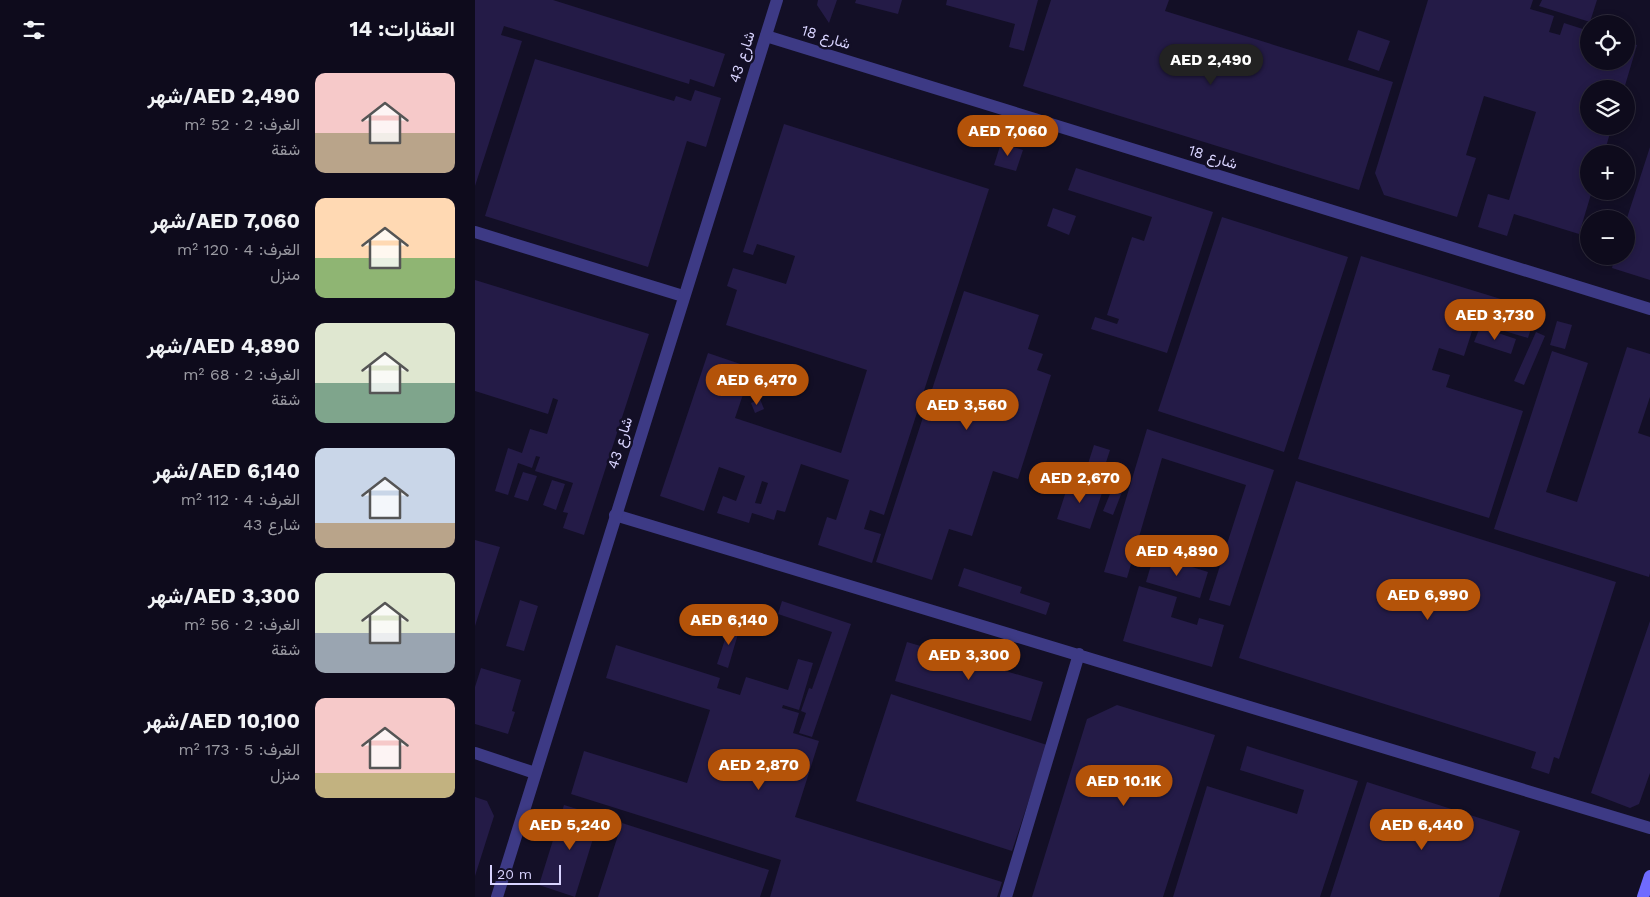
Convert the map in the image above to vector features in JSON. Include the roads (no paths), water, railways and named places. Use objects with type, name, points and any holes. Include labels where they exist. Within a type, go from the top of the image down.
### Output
[{"type":"main road","points":[[1643,897],[1650,876]]},
{"type":"street","name":"شارع 43","points":[[497,897],[683,296],[777,0]]},
{"type":"street","name":"شارع 18","points":[[765,36],[1650,309]]},
{"type":"street","points":[[475,232],[683,296]]},
{"type":"street","points":[[615,515],[1650,828]]},
{"type":"street","points":[[1006,897],[1079,654]]},
{"type":"street","points":[[475,753],[535,772]]}]
